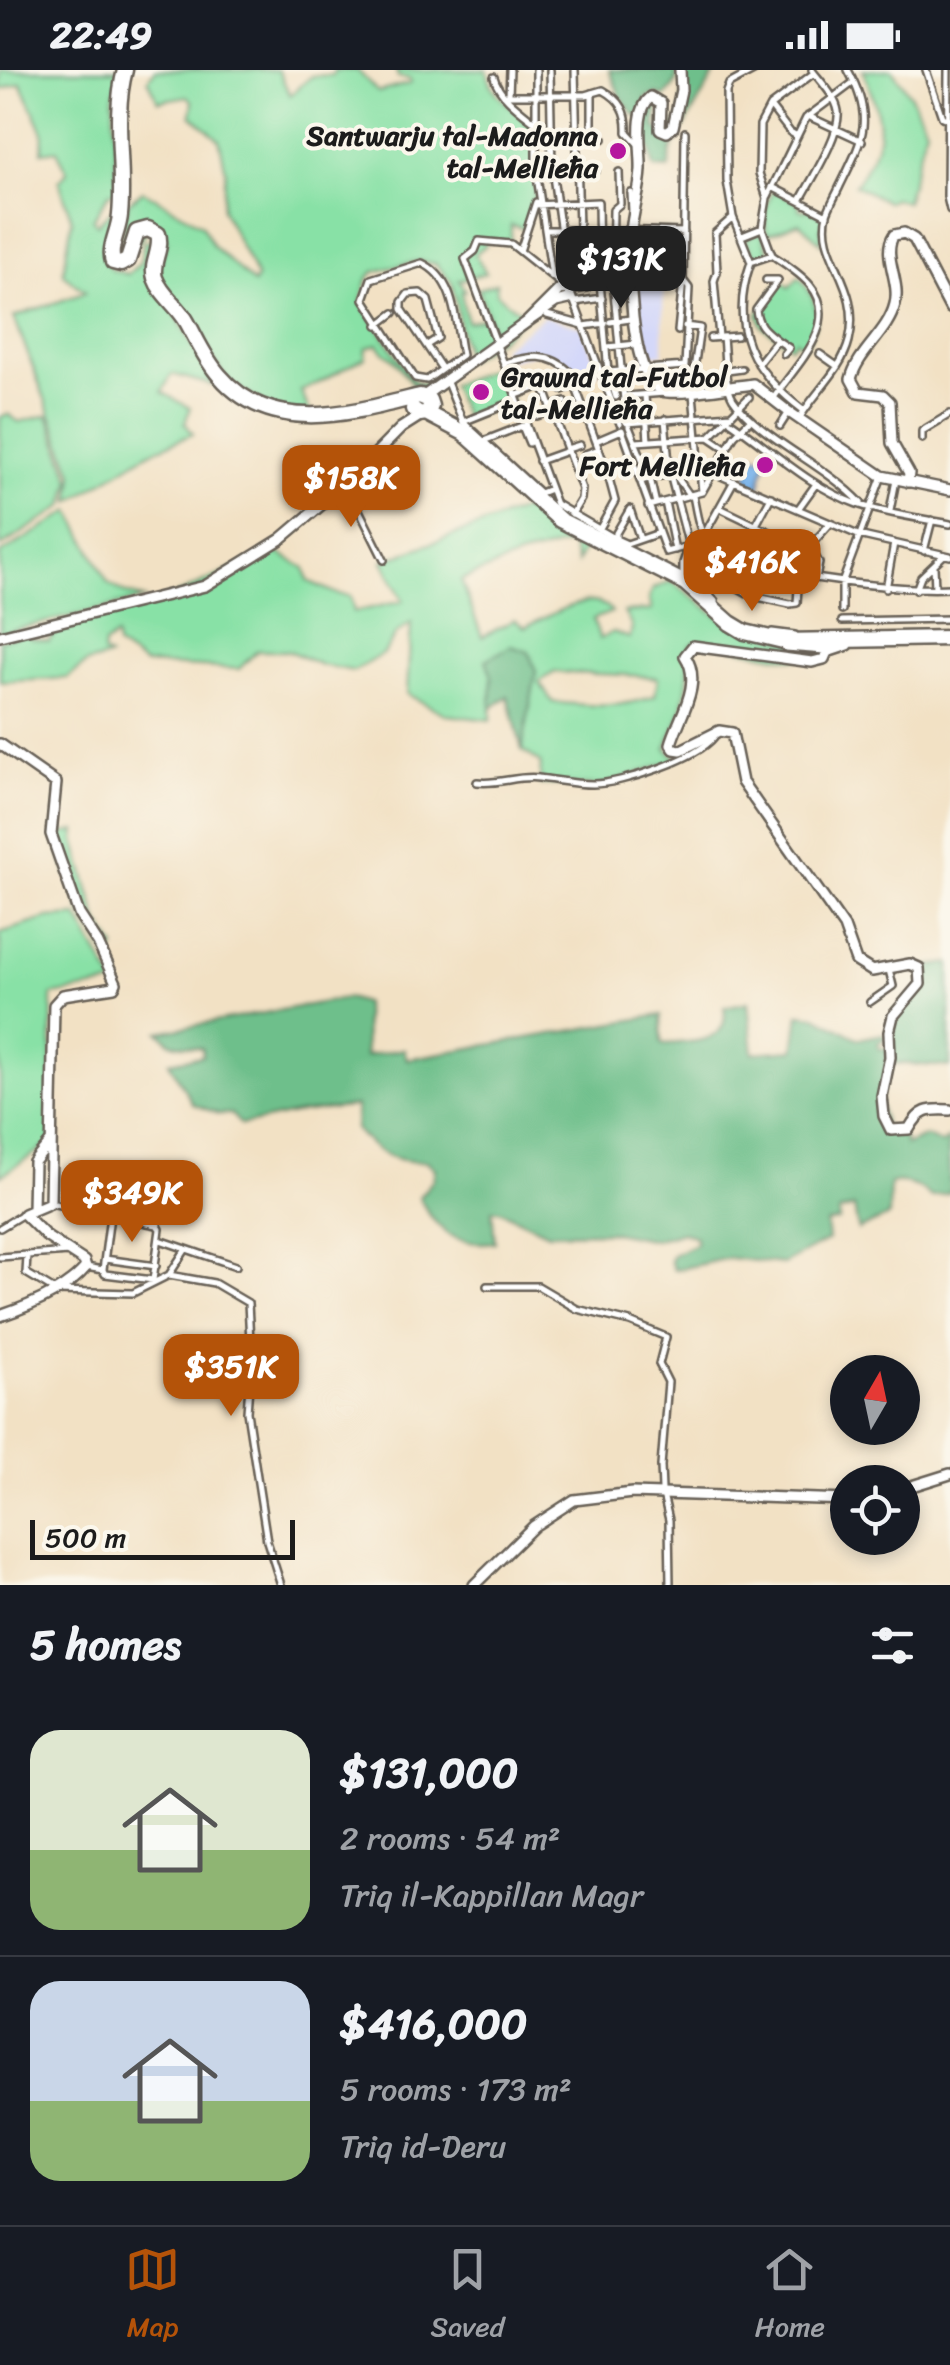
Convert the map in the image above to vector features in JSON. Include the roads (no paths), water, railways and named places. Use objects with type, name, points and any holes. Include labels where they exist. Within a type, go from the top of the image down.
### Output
[{"type":"highway","points":[[123,70],[116,110],[118,206],[105,255],[110,266],[120,270],[128,267],[138,238],[150,236],[155,245],[148,267],[149,281],[178,318],[214,376],[234,398],[279,419],[314,422],[397,405],[421,408],[466,430],[553,510],[596,536],[668,570],[683,570],[725,615],[752,631],[802,637],[950,636]]},
{"type":"highway","points":[[421,408],[464,433],[560,520],[686,583],[730,623],[771,640],[950,636]]},
{"type":"main road","points":[[680,70],[673,127],[668,132],[660,130],[661,102],[650,97],[644,104],[635,136],[640,147],[640,176],[632,209],[630,268],[637,344],[650,382],[668,392],[754,384],[775,395],[789,412],[801,415],[839,450],[882,476],[950,490]]},
{"type":"main road","points":[[908,482],[910,473],[892,443],[890,402],[883,395],[858,392],[851,379],[896,301],[889,248],[894,234],[904,232],[914,240],[950,308]]},
{"type":"main road","points":[[0,636],[205,586],[273,545],[346,484],[421,408],[444,375],[496,345],[566,294]]},
{"type":"main road","points":[[771,640],[792,648],[827,652],[876,639]]},
{"type":"main road","points":[[827,652],[820,660],[800,662],[703,645],[688,649],[685,656],[691,670],[690,690],[671,744],[681,750],[720,731],[732,734],[742,782],[844,927],[856,961],[872,971],[914,965],[919,968],[920,984],[894,1016],[890,1032],[890,1057],[882,1096],[884,1116],[890,1130],[900,1132],[909,1130],[918,1114],[928,1108],[950,1110]]},
{"type":"main road","points":[[0,744],[56,783],[51,834],[79,914],[116,982],[114,986],[63,995],[54,1005],[50,1204],[28,1211]]},
{"type":"main road","points":[[0,1316],[56,1290],[86,1266],[84,1260],[47,1237],[28,1211],[34,1162],[51,1143]]},
{"type":"main road","points":[[920,1483],[950,1474]]},
{"type":"main road","points":[[474,1585],[534,1526],[568,1502],[606,1494],[830,1499]]},
{"type":"street","points":[[507,95],[510,70]]},
{"type":"street","points":[[520,251],[538,194],[536,70]]},
{"type":"street","points":[[550,70],[552,170],[568,276],[566,294]]},
{"type":"street","points":[[566,294],[587,288],[578,230],[576,70]]},
{"type":"street","points":[[755,70],[729,84],[726,92],[725,150],[734,216],[751,262],[742,292],[742,320],[746,344],[775,395],[801,415],[848,348],[852,327],[852,300],[829,250],[827,215],[862,141],[864,110],[848,70]]},
{"type":"street","points":[[926,70],[942,117],[947,119]]},
{"type":"street","points":[[948,70],[946,197],[950,210]]},
{"type":"street","points":[[767,198],[759,173],[760,124],[770,106],[813,71],[839,116],[836,130],[800,202]]},
{"type":"street","points":[[494,77],[494,84],[536,123]]},
{"type":"street","points":[[775,395],[815,340],[821,316],[819,302],[808,282],[772,255],[762,228],[767,198],[808,116],[854,82]]},
{"type":"street","points":[[507,95],[576,95],[603,90],[623,106],[635,136]]},
{"type":"street","points":[[592,93],[592,138]]},
{"type":"street","points":[[770,106],[797,136]]},
{"type":"street","points":[[808,116],[862,141]]},
{"type":"street","points":[[678,330],[686,132]]},
{"type":"street","points":[[535,138],[603,139]]},
{"type":"street","points":[[536,170],[596,170]]},
{"type":"street","points":[[613,397],[607,347],[612,210],[620,204],[619,172]]},
{"type":"street","points":[[772,187],[827,215]]},
{"type":"street","points":[[630,193],[632,209]]},
{"type":"street","points":[[537,204],[599,201],[599,271],[619,321],[625,425],[632,462],[666,552],[689,549],[706,538],[734,481]]},
{"type":"street","points":[[537,204],[553,277]]},
{"type":"street","points":[[734,216],[716,233],[714,281],[731,396],[751,418],[845,486],[866,506]]},
{"type":"street","points":[[742,236],[762,228]]},
{"type":"street","points":[[544,230],[578,230]]},
{"type":"street","points":[[612,230],[684,232]]},
{"type":"street","points":[[656,504],[636,442],[566,294],[553,277],[511,244],[480,242],[465,258],[556,504],[627,544],[659,533]]},
{"type":"street","points":[[751,262],[772,255]]},
{"type":"street","points":[[444,375],[427,380],[415,378],[365,305],[371,278],[422,263],[435,269],[448,289],[464,360]]},
{"type":"street","points":[[553,277],[612,270]]},
{"type":"street","points":[[608,372],[685,366],[688,288],[683,280]]},
{"type":"street","points":[[766,280],[778,280],[756,310],[757,318],[760,326],[789,348],[784,354]]},
{"type":"street","points":[[438,338],[428,300],[420,293],[408,294],[402,308],[444,375],[463,422],[540,493],[550,489]]},
{"type":"street","points":[[566,294],[609,297]]},
{"type":"street","points":[[378,325],[394,313]]},
{"type":"street","points":[[548,315],[584,326],[630,320]]},
{"type":"street","points":[[685,326],[700,328],[692,390],[702,492]]},
{"type":"street","points":[[426,344],[446,336]]},
{"type":"street","points":[[710,338],[737,336]]},
{"type":"street","points":[[727,371],[759,366],[777,340]]},
{"type":"street","points":[[607,347],[637,344]]},
{"type":"street","points":[[820,354],[837,366]]},
{"type":"street","points":[[505,363],[533,356],[554,360],[570,372],[615,500],[599,530]]},
{"type":"street","points":[[463,422],[544,388],[560,386],[562,390],[574,386]]},
{"type":"street","points":[[544,388],[582,489],[572,514]]},
{"type":"street","points":[[613,397],[668,392]]},
{"type":"street","points":[[645,395],[648,441]]},
{"type":"street","points":[[636,442],[709,437],[731,419],[749,396]]},
{"type":"street","points":[[525,420],[579,398]]},
{"type":"street","points":[[780,426],[789,412]]},
{"type":"street","points":[[922,439],[922,431],[950,414]]},
{"type":"street","points":[[648,506],[702,492],[751,418]]},
{"type":"street","points":[[539,460],[647,420],[731,419],[816,484],[866,506],[950,524]]},
{"type":"street","points":[[665,420],[670,470],[700,585],[742,623],[802,637]]},
{"type":"street","points":[[486,440],[522,426],[532,448]]},
{"type":"street","points":[[709,437],[727,450]]},
{"type":"street","points":[[570,459],[599,449]]},
{"type":"street","points":[[607,471],[632,462]]},
{"type":"street","points":[[640,481],[670,470]]},
{"type":"street","points":[[670,470],[692,496],[706,538],[725,555],[842,583],[886,589],[950,588]]},
{"type":"street","points":[[714,473],[858,535],[947,555]]},
{"type":"street","points":[[842,610],[842,583],[866,506],[882,476]]},
{"type":"street","points":[[890,511],[896,480]]},
{"type":"street","points":[[346,484],[384,560]]},
{"type":"street","points":[[798,509],[816,484]]},
{"type":"street","points":[[864,492],[873,496]]},
{"type":"street","points":[[756,525],[771,497]]},
{"type":"street","points":[[665,502],[675,550]]},
{"type":"street","points":[[616,539],[630,508],[640,539]]},
{"type":"street","points":[[720,508],[799,546],[810,546],[830,524]]},
{"type":"street","points":[[924,550],[932,520]]},
{"type":"street","points":[[886,589],[894,543]]},
{"type":"street","points":[[810,546],[820,563],[816,578]]},
{"type":"street","points":[[683,570],[689,549]]},
{"type":"street","points":[[916,590],[921,576],[947,555]]},
{"type":"street","points":[[934,566],[936,589]]},
{"type":"street","points":[[700,585],[715,575],[753,596],[775,603],[797,603],[799,574]]},
{"type":"street","points":[[842,621],[950,619]]},
{"type":"street","points":[[477,782],[541,778],[552,782],[614,782],[702,750],[720,731]]},
{"type":"street","points":[[870,1002],[892,986],[888,970]]},
{"type":"street","points":[[86,1266],[105,1274],[154,1278],[162,1193],[112,1182],[103,1270]]},
{"type":"street","points":[[50,1204],[158,1227]]},
{"type":"street","points":[[0,1228],[28,1211]]},
{"type":"street","points":[[160,1240],[236,1266]]},
{"type":"street","points":[[27,1256],[26,1273],[56,1290],[133,1293],[169,1276],[186,1249]]},
{"type":"street","points":[[186,1249],[204,1250]]},
{"type":"street","points":[[0,1257],[69,1252]]},
{"type":"street","points":[[105,1259],[156,1266]]},
{"type":"street","points":[[169,1276],[214,1283],[248,1302],[251,1360],[247,1412],[267,1540],[281,1585]]},
{"type":"street","points":[[487,1286],[538,1286],[576,1309],[630,1322],[666,1336],[659,1364],[668,1382],[661,1466],[662,1494],[670,1520],[670,1585]]},
{"type":"water","points":[[753,455],[767,458],[759,488],[745,483]]},
{"type":"place","name":"Santwarju tal-Madonna tal-Mellieħa","points":[[618,151]]},
{"type":"place","name":"Grawnd tal-Futbol tal-Mellieħa","points":[[481,392]]},
{"type":"place","name":"Fort Mellieħa","points":[[765,465]]}]
